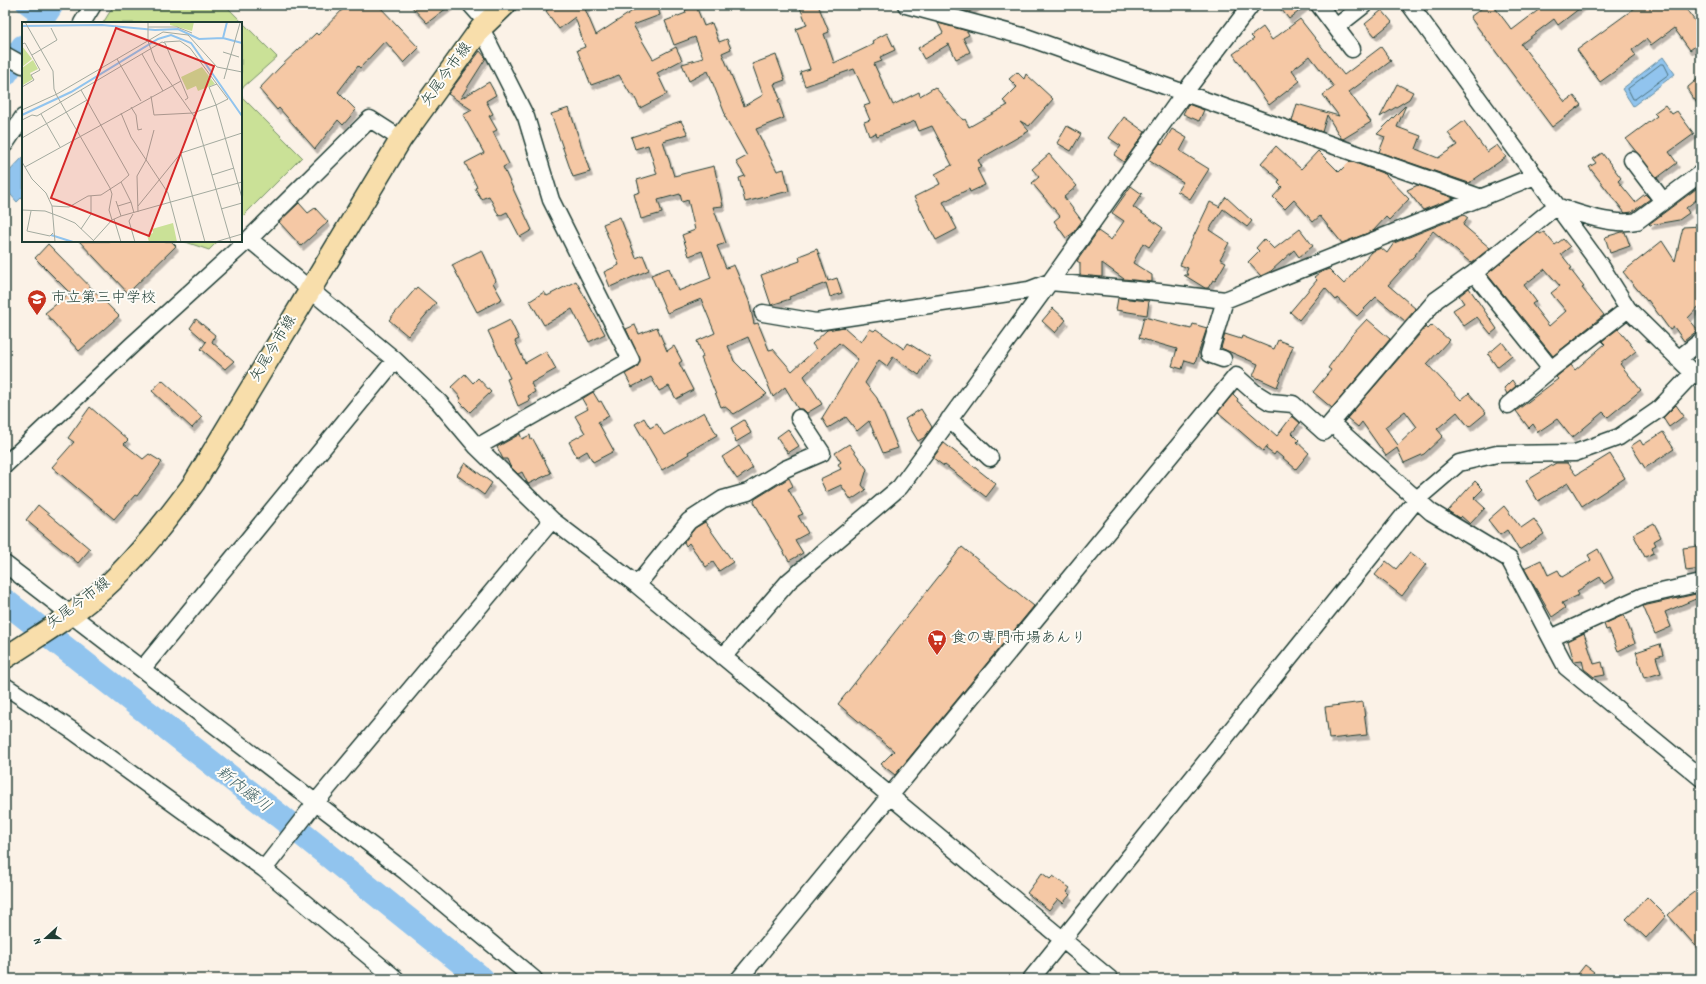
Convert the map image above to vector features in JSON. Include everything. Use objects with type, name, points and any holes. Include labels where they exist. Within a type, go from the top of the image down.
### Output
[{"type":"main road","name":"矢尾今市線","points":[[5,658],[71,613],[111,582],[158,531],[194,483],[401,139],[484,25],[505,5]]},
{"type":"street","points":[[83,22],[93,5]]},
{"type":"street","points":[[471,5],[484,25],[526,117],[551,200],[631,360],[477,447]]},
{"type":"street","points":[[906,5],[1026,37],[1482,198]]},
{"type":"street","points":[[723,657],[789,581],[900,488],[948,420],[1050,282],[1185,92],[1250,5]]},
{"type":"street","points":[[1319,5],[1352,49]]},
{"type":"street","points":[[1336,27],[1364,5]]},
{"type":"street","points":[[1031,979],[1417,499],[1459,463],[1497,454],[1574,454],[1619,436],[1658,410],[1697,375],[1678,359],[1628,309],[1601,266],[1410,5]]},
{"type":"street","points":[[5,55],[22,64]]},
{"type":"street","points":[[5,144],[22,118]]},
{"type":"street","points":[[5,465],[132,345],[249,239],[370,119],[401,139]]},
{"type":"street","points":[[1632,160],[1663,201]]},
{"type":"street","points":[[1556,206],[1584,215],[1629,223],[1637,221],[1701,173]]},
{"type":"street","points":[[763,313],[816,322],[1029,290],[1050,282],[1159,292],[1225,300],[1535,176]]},
{"type":"street","points":[[739,979],[1236,376],[1254,392],[1270,402],[1293,404],[1324,432],[1436,300],[1474,273],[1556,206]]},
{"type":"street","points":[[249,239],[395,360],[439,402],[477,447],[552,520],[637,585],[1110,979]]},
{"type":"street","points":[[1474,273],[1551,369]]},
{"type":"street","points":[[1223,359],[1209,354],[1225,300]]},
{"type":"street","points":[[1508,405],[1551,369],[1628,309]]},
{"type":"street","points":[[1678,359],[1701,341]]},
{"type":"street","points":[[143,668],[395,360]]},
{"type":"street","points":[[637,585],[689,521],[724,499],[748,492],[785,469],[822,453],[799,418]]},
{"type":"street","points":[[948,420],[990,458]]},
{"type":"street","points":[[1332,423],[1431,512],[1509,559],[1566,667],[1701,778]]},
{"type":"street","points":[[264,869],[316,802],[552,520]]},
{"type":"street","points":[[5,564],[143,668],[406,872],[534,979]]},
{"type":"street","points":[[1551,638],[1643,596],[1701,583]]},
{"type":"street","points":[[5,686],[73,731],[264,869],[396,979]]},
{"type":"green space","points":[[114,5],[225,5],[242,22],[104,22]]},
{"type":"green space","points":[[242,22],[277,57],[242,88]]},
{"type":"green space","points":[[242,97],[302,157],[242,217]]},
{"type":"green space","points":[[186,242],[217,242],[209,250]]},
{"type":"water","points":[[1663,57],[1675,74],[1633,106],[1622,89]]},
{"type":"water","points":[[22,158],[22,197],[17,202],[5,188],[5,176]]},
{"type":"building","points":[[347,5],[378,5],[419,48],[404,63],[385,41],[360,68],[358,66],[338,92],[356,110],[343,125],[338,120],[315,149],[279,108],[277,110],[259,89],[316,33],[318,35]]},
{"type":"building","points":[[410,5],[451,5],[427,23]]},
{"type":"building","points":[[554,5],[590,5],[585,9],[596,35],[637,8],[645,5],[657,5],[660,15],[633,25],[653,59],[676,47],[682,60],[657,73],[667,94],[640,108],[633,94],[631,95],[619,75],[591,85],[577,50],[585,47],[575,17],[559,29],[546,11]]},
{"type":"building","points":[[799,5],[818,5],[829,32],[824,34],[834,63],[874,44],[872,41],[887,33],[895,50],[880,57],[882,61],[874,64],[893,105],[919,92],[920,96],[935,87],[963,120],[965,119],[969,127],[1008,105],[1003,101],[1017,87],[1009,79],[1017,72],[1024,79],[1026,74],[1053,99],[1029,126],[1020,121],[1029,131],[978,160],[982,167],[977,169],[985,185],[970,192],[969,189],[943,202],[957,229],[936,240],[914,197],[940,184],[935,174],[952,165],[932,126],[919,131],[915,121],[877,136],[876,133],[869,136],[864,122],[870,120],[864,106],[870,104],[854,69],[805,86],[800,72],[810,69],[796,29],[807,25]]},
{"type":"building","points":[[943,5],[979,5],[969,12]]},
{"type":"building","points":[[1278,5],[1307,5],[1289,19]]},
{"type":"building","points":[[1486,5],[1493,5],[1512,30],[1545,5],[1584,5],[1558,25],[1554,19],[1521,44],[1565,102],[1574,96],[1581,105],[1552,127],[1470,17]]},
{"type":"building","points":[[1639,5],[1683,5],[1701,29],[1701,42],[1690,50],[1674,28],[1651,45],[1646,39],[1632,50],[1636,56],[1600,82],[1577,50]]},
{"type":"building","points":[[696,6],[704,26],[712,23],[719,42],[727,39],[731,49],[722,53],[744,106],[763,95],[752,64],[776,55],[785,80],[774,84],[780,99],[778,100],[784,118],[756,129],[777,171],[784,169],[789,191],[745,202],[739,178],[745,176],[736,162],[747,156],[724,115],[725,114],[708,71],[689,81],[682,64],[703,58],[695,37],[674,45],[665,21],[686,13],[685,10]]},
{"type":"building","points":[[1382,10],[1392,22],[1375,36],[1365,24]]},
{"type":"building","points":[[1300,19],[1344,75],[1381,47],[1391,61],[1349,92],[1371,122],[1343,139],[1327,115],[1322,132],[1292,121],[1297,104],[1339,116],[1323,95],[1334,87],[1310,56],[1292,70],[1300,81],[1269,105],[1233,54],[1254,39],[1251,36],[1263,27],[1272,40]]},
{"type":"building","points":[[938,23],[967,31],[969,35],[963,38],[970,52],[956,59],[949,44],[924,59],[918,48],[943,33]]},
{"type":"building","points":[[480,51],[486,58],[460,99],[489,82],[496,95],[486,101],[493,114],[489,116],[497,130],[493,132],[509,164],[503,167],[532,230],[520,237],[507,212],[499,216],[489,196],[481,199],[475,188],[477,187],[465,163],[484,153],[463,115],[472,110],[448,94]]},
{"type":"building","points":[[1701,76],[1701,108],[1688,91],[1688,87]]},
{"type":"building","points":[[1397,84],[1413,92],[1409,99],[1380,117]]},
{"type":"building","points":[[1188,104],[1204,110],[1199,121],[1183,114]]},
{"type":"building","points":[[1406,105],[1397,127],[1421,136],[1416,149],[1438,158],[1457,145],[1448,133],[1464,121],[1487,152],[1497,145],[1506,157],[1469,183],[1379,152],[1385,137],[1377,134]]},
{"type":"building","points":[[1665,105],[1672,114],[1677,111],[1694,134],[1669,152],[1677,163],[1657,178],[1626,139],[1657,116],[1654,113]]},
{"type":"building","points":[[569,108],[590,172],[573,177],[551,114]]},
{"type":"building","points":[[1124,117],[1145,132],[1124,162],[1114,155],[1121,146],[1109,138]]},
{"type":"building","points":[[681,121],[688,134],[663,141],[674,176],[714,166],[723,206],[713,207],[726,243],[717,246],[726,268],[734,265],[749,301],[754,324],[758,323],[769,350],[773,349],[792,371],[816,349],[812,344],[827,330],[844,327],[861,342],[870,329],[874,331],[876,329],[904,349],[908,343],[930,357],[919,375],[893,357],[887,366],[879,360],[865,383],[877,398],[898,448],[883,453],[869,421],[857,431],[846,417],[828,428],[822,418],[858,359],[839,343],[804,376],[822,404],[807,413],[803,409],[798,409],[785,387],[773,397],[748,337],[728,346],[734,361],[767,394],[734,414],[724,406],[721,407],[701,358],[703,357],[697,341],[715,333],[701,299],[667,313],[651,275],[669,268],[678,291],[711,278],[702,251],[689,256],[682,235],[695,230],[688,200],[682,202],[680,194],[658,200],[662,213],[641,219],[634,194],[640,192],[637,180],[657,174],[648,145],[635,149],[631,137]]},
{"type":"building","points":[[1067,126],[1081,134],[1071,151],[1057,143]]},
{"type":"building","points":[[1172,129],[1187,138],[1180,151],[1209,169],[1190,199],[1177,191],[1183,182],[1148,160],[1160,143],[1162,145]]},
{"type":"building","points":[[1276,146],[1301,169],[1318,151],[1339,172],[1350,161],[1385,174],[1409,199],[1389,220],[1386,217],[1373,231],[1342,243],[1320,216],[1313,222],[1294,200],[1285,209],[1273,197],[1282,187],[1278,183],[1280,180],[1261,163]]},
{"type":"building","points":[[1602,153],[1621,178],[1618,181],[1635,202],[1645,194],[1650,199],[1632,212],[1625,213],[1589,167],[1596,163],[1593,159]]},
{"type":"building","points":[[1049,154],[1077,186],[1064,197],[1082,221],[1073,233],[1066,238],[1054,221],[1060,216],[1032,183],[1039,177],[1032,169]]},
{"type":"building","points":[[1418,185],[1454,198],[1423,210],[1407,190]]},
{"type":"building","points":[[1131,186],[1142,194],[1133,207],[1163,228],[1149,247],[1143,243],[1133,263],[1152,275],[1152,282],[1124,279],[1102,263],[1102,277],[1080,275],[1080,263],[1077,261],[1098,231],[1111,240],[1124,221],[1112,213]]},
{"type":"building","points":[[1700,186],[1701,196],[1686,208],[1689,213],[1679,220],[1649,224]]},
{"type":"building","points":[[1226,197],[1252,221],[1247,227],[1223,209],[1209,230],[1229,243],[1220,259],[1226,262],[1215,281],[1213,280],[1208,288],[1205,288],[1184,275],[1189,275],[1186,273],[1188,268],[1180,265],[1210,202],[1220,207],[1219,206]]},
{"type":"building","points":[[299,203],[308,213],[315,208],[328,222],[301,246],[279,222]]},
{"type":"building","points":[[1464,215],[1468,218],[1463,225],[1490,248],[1471,263],[1433,231],[1415,255],[1388,285],[1416,309],[1405,321],[1376,297],[1357,316],[1337,298],[1336,300],[1325,288],[1299,320],[1290,312],[1317,280],[1314,277],[1319,273],[1329,269],[1344,284],[1371,252],[1381,248],[1387,253],[1394,243]]},
{"type":"building","points":[[620,217],[636,258],[643,255],[649,270],[610,287],[604,272],[619,265],[603,224]]},
{"type":"building","points":[[1701,226],[1701,304],[1688,318],[1698,330],[1684,341],[1674,327],[1670,330],[1648,300],[1647,301],[1623,272],[1662,241],[1675,261],[1683,227]]},
{"type":"building","points":[[1300,229],[1313,246],[1299,257],[1294,250],[1271,271],[1261,276],[1248,262],[1259,251],[1256,248],[1264,239],[1274,249]]},
{"type":"building","points":[[1539,232],[1540,234],[1544,232],[1555,245],[1563,239],[1570,247],[1561,254],[1584,287],[1582,288],[1604,315],[1553,356],[1487,274]],"holes":[[[1545,269],[1560,286],[1551,293],[1566,311],[1549,326],[1532,304],[1536,301],[1524,285]]]},
{"type":"building","points":[[1625,232],[1630,246],[1610,253],[1605,237]]},
{"type":"building","points":[[80,242],[172,242],[176,246],[128,293]]},
{"type":"building","points":[[48,244],[119,316],[79,351],[45,313],[70,293],[35,258]]},
{"type":"building","points":[[817,249],[828,281],[837,278],[842,293],[830,297],[826,283],[789,297],[790,299],[771,305],[761,275],[800,261],[799,256]]},
{"type":"building","points":[[482,250],[496,281],[493,283],[502,299],[477,312],[452,265]]},
{"type":"building","points":[[576,281],[605,334],[589,342],[572,309],[544,325],[530,301],[544,292],[547,296]]},
{"type":"building","points":[[417,287],[436,303],[408,336],[389,320]]},
{"type":"building","points":[[1469,288],[1497,329],[1491,334],[1477,317],[1464,326],[1453,310],[1464,303],[1459,296]]},
{"type":"building","points":[[1118,298],[1149,301],[1147,315],[1116,310]]},
{"type":"building","points":[[1053,308],[1066,320],[1055,333],[1042,321]]},
{"type":"building","points":[[1144,317],[1191,329],[1193,324],[1207,328],[1195,363],[1185,360],[1182,369],[1172,366],[1177,349],[1139,338]]},
{"type":"building","points":[[196,319],[215,335],[212,342],[234,361],[225,369],[201,349],[206,342],[190,328]]},
{"type":"building","points":[[1367,319],[1390,339],[1332,408],[1313,392],[1331,370],[1328,368],[1351,336]]},
{"type":"building","points":[[510,320],[519,339],[515,341],[525,363],[546,351],[556,369],[531,383],[535,392],[528,396],[530,400],[518,406],[507,379],[510,378],[488,331]]},
{"type":"building","points":[[635,325],[639,334],[657,327],[667,351],[674,346],[682,361],[679,363],[693,390],[676,399],[669,386],[659,391],[651,377],[632,387],[625,374],[636,368],[640,360],[626,329]]},
{"type":"building","points":[[1432,325],[1449,340],[1427,364],[1461,400],[1469,393],[1486,413],[1469,427],[1457,412],[1437,429],[1443,436],[1424,454],[1404,463],[1397,448],[1386,456],[1362,422],[1358,427],[1347,418],[1426,327],[1428,329]],"holes":[[[1405,411],[1417,427],[1398,445],[1385,427]]]},
{"type":"building","points":[[1618,329],[1636,351],[1620,364],[1641,390],[1608,417],[1603,412],[1572,438],[1557,419],[1538,432],[1533,424],[1529,428],[1516,411],[1558,379],[1556,377],[1571,365],[1575,370],[1605,344],[1602,341]]},
{"type":"building","points":[[1225,334],[1241,339],[1242,336],[1274,349],[1278,340],[1293,346],[1277,387],[1253,376],[1258,364],[1221,348]]},
{"type":"building","points":[[1502,342],[1512,355],[1497,367],[1488,354]]},
{"type":"building","points":[[465,374],[473,383],[478,378],[491,392],[470,412],[459,401],[461,398],[451,387]]},
{"type":"building","points":[[162,380],[202,417],[192,428],[152,391]]},
{"type":"building","points":[[1512,380],[1516,386],[1507,394],[1504,388]]},
{"type":"building","points":[[593,392],[599,402],[601,401],[609,416],[598,422],[614,451],[593,462],[587,451],[577,457],[569,442],[585,433],[575,416],[588,409],[582,399]]},
{"type":"building","points":[[1233,394],[1238,399],[1237,401],[1277,436],[1292,416],[1300,423],[1292,433],[1299,440],[1297,442],[1309,453],[1296,469],[1276,452],[1274,455],[1266,449],[1268,445],[1263,451],[1218,412]]},
{"type":"building","points":[[1676,405],[1684,416],[1669,427],[1663,418]]},
{"type":"building","points":[[90,407],[128,440],[124,444],[143,459],[149,454],[162,462],[137,496],[135,495],[114,519],[52,467],[74,442],[68,438]]},
{"type":"building","points":[[921,409],[932,427],[925,437],[918,441],[905,419]]},
{"type":"building","points":[[704,412],[717,435],[688,452],[689,454],[662,470],[635,424],[644,418],[650,428],[657,424],[664,435]]},
{"type":"building","points":[[744,420],[751,433],[736,442],[731,428]]},
{"type":"building","points":[[788,429],[799,446],[788,453],[777,437]]},
{"type":"building","points":[[1663,432],[1674,449],[1645,468],[1631,446],[1640,440],[1643,445]]},
{"type":"building","points":[[520,434],[522,439],[530,435],[531,440],[533,439],[551,473],[528,484],[522,472],[518,474],[510,466],[507,459],[503,459],[497,447]]},
{"type":"building","points":[[944,443],[996,484],[986,497],[945,465],[944,466],[933,458]]},
{"type":"building","points":[[849,444],[867,469],[862,485],[866,490],[851,500],[841,485],[826,492],[820,479],[841,469],[838,464],[841,462],[835,453]]},
{"type":"building","points":[[739,446],[753,468],[737,479],[722,457]]},
{"type":"building","points":[[1610,454],[1625,478],[1582,506],[1568,483],[1538,501],[1526,481],[1556,463],[1567,463],[1576,475]]},
{"type":"building","points":[[465,463],[492,483],[484,495],[457,475]]},
{"type":"building","points":[[789,478],[793,486],[788,489],[803,514],[798,516],[808,533],[795,540],[803,553],[789,561],[754,502],[755,499]]},
{"type":"building","points":[[1475,481],[1483,489],[1474,498],[1485,508],[1470,524],[1461,516],[1459,518],[1448,511]]},
{"type":"building","points":[[38,505],[90,549],[78,563],[26,520]]},
{"type":"building","points":[[1504,506],[1521,528],[1534,519],[1544,534],[1519,550],[1507,530],[1500,535],[1488,520]]},
{"type":"building","points":[[705,522],[733,562],[719,571],[713,562],[706,567],[689,543],[686,546],[684,542],[695,528]]},
{"type":"building","points":[[1654,523],[1661,537],[1654,541],[1656,545],[1652,547],[1654,553],[1645,557],[1633,534]]},
{"type":"building","points":[[1698,546],[1701,569],[1686,571],[1683,548]]},
{"type":"building","name":"食の専門市場あんり","points":[[962,547],[1034,606],[895,775],[881,764],[894,751],[838,704]]},
{"type":"building","points":[[1598,549],[1613,578],[1604,584],[1600,577],[1577,591],[1579,595],[1562,603],[1565,608],[1552,617],[1524,568],[1541,560],[1548,575],[1558,570],[1562,577],[1591,560],[1588,555]]},
{"type":"building","points":[[1410,552],[1426,564],[1402,596],[1375,575],[1386,561],[1396,569]]},
{"type":"building","points":[[1696,594],[1698,598],[1665,612],[1671,627],[1655,634],[1643,606]]},
{"type":"building","points":[[1624,615],[1635,643],[1618,651],[1609,629],[1606,630],[1604,624]]},
{"type":"building","points":[[1584,633],[1594,664],[1602,662],[1605,675],[1594,677],[1584,669],[1582,660],[1574,661],[1568,641]]},
{"type":"building","points":[[1660,644],[1663,655],[1656,657],[1661,673],[1644,678],[1636,652]]},
{"type":"building","points":[[1363,702],[1367,735],[1329,739],[1325,707]]},
{"type":"building","points":[[1042,873],[1050,879],[1053,876],[1070,888],[1067,892],[1070,895],[1063,903],[1058,899],[1049,910],[1027,893]]},
{"type":"building","points":[[1701,887],[1701,952],[1668,915],[1686,898]]},
{"type":"building","points":[[1647,897],[1666,916],[1646,938],[1626,919]]},
{"type":"building","points":[[1585,965],[1594,972],[1588,979],[1574,979]]},
{"type":"waterway","points":[[23,5],[42,19]]},
{"type":"waterway","name":"新内藤川","points":[[40,22],[51,5]]},
{"type":"waterway","name":"新内藤川","points":[[5,74],[22,48]]},
{"type":"waterway","name":"新内藤川","points":[[5,601],[282,818],[482,979]]},
{"type":"place","name":"市立第三中学校","points":[[37,316]]},
{"type":"place","name":"食の専門市場あんり","points":[[937,656]]}]
